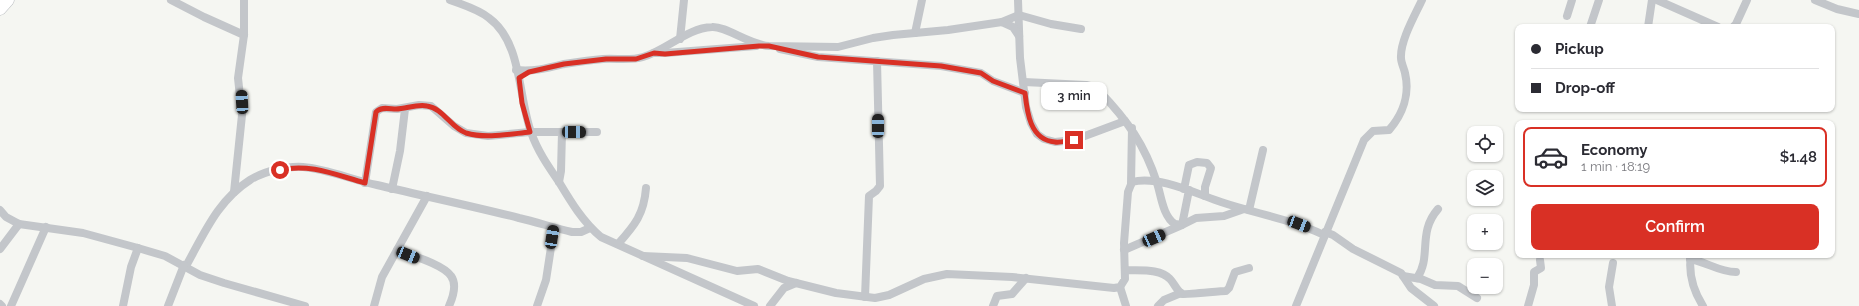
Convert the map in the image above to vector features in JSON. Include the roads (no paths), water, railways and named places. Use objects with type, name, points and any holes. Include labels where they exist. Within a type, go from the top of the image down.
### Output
[{"type":"main road","points":[[0,9],[8,0]]},
{"type":"street","points":[[171,0],[244,35]]},
{"type":"street","points":[[234,192],[238,166],[238,145],[242,115],[241,91],[238,78],[244,35],[244,0]]},
{"type":"street","points":[[450,0],[481,12],[490,18],[506,38],[519,78],[522,103],[530,132],[538,149],[590,228],[601,237],[754,306]]},
{"type":"street","points":[[680,39],[684,0]]},
{"type":"street","points":[[915,33],[922,0]]},
{"type":"street","points":[[1018,0],[1019,36],[1025,93],[1031,123],[1037,134],[1044,139],[1055,142],[1074,140],[1125,121]]},
{"type":"street","points":[[1296,306],[1364,140],[1373,131],[1389,130],[1396,122],[1404,107],[1407,87],[1401,57],[1404,43],[1422,0]]},
{"type":"street","points":[[1567,16],[1572,0]]},
{"type":"street","points":[[1591,24],[1598,0]]},
{"type":"street","points":[[1648,24],[1652,0]]},
{"type":"street","points":[[1656,0],[1711,24]]},
{"type":"street","points":[[1736,24],[1748,0]]},
{"type":"street","points":[[1815,0],[1837,9],[1859,14]]},
{"type":"street","points":[[654,53],[665,54],[759,46],[838,47],[873,38],[954,30],[1002,22],[1019,15],[1051,24],[1081,29]]},
{"type":"street","points":[[1002,22],[1014,26],[1019,36]]},
{"type":"street","points":[[516,70],[529,72],[581,62],[606,59],[636,59],[654,53],[702,28],[715,27],[759,46]]},
{"type":"street","points":[[769,46],[818,57],[941,66],[981,73],[993,81],[1025,93]]},
{"type":"street","points":[[875,306],[867,298],[869,196],[880,186],[877,62]]},
{"type":"street","points":[[519,78],[529,72]]},
{"type":"street","points":[[1024,82],[1094,87],[1132,128],[1142,146],[1170,220],[1175,224],[1182,225]]},
{"type":"street","points":[[365,183],[376,112],[382,108],[405,109],[419,105],[431,106],[454,126],[466,133],[488,136],[530,132],[597,132]]},
{"type":"street","points":[[392,189],[400,151],[405,109]]},
{"type":"street","points":[[1126,306],[1120,287],[1125,279],[1124,250],[1128,192],[1130,184],[1132,128]]},
{"type":"street","points":[[559,182],[561,171],[562,132]]},
{"type":"street","points":[[1247,209],[1263,150]]},
{"type":"street","points":[[1182,225],[1189,165],[1197,162],[1208,163],[1211,168],[1205,187],[1205,196]]},
{"type":"street","points":[[1131,166],[1134,174],[1143,181]]},
{"type":"street","points":[[168,306],[185,266],[209,222],[225,201],[234,192],[252,179],[270,172],[289,168],[302,167],[319,169],[365,183],[427,196],[572,232],[581,232],[590,228]]},
{"type":"street","points":[[1130,184],[1132,182],[1143,181],[1156,182],[1186,189],[1247,209],[1285,219],[1325,234],[1333,235],[1352,249],[1393,268],[1403,276],[1411,288],[1434,306]]},
{"type":"street","points":[[618,244],[638,220],[643,211],[646,188]]},
{"type":"street","points":[[374,306],[382,278],[427,196]]},
{"type":"street","points":[[1124,250],[1196,218],[1224,216],[1247,209]]},
{"type":"street","points":[[1417,278],[1423,262],[1428,224],[1438,209]]},
{"type":"street","points":[[0,210],[6,217],[19,224],[83,233],[138,248],[165,256],[200,275],[224,284],[305,306]]},
{"type":"street","points":[[0,249],[19,224]]},
{"type":"street","points":[[11,306],[46,227]]},
{"type":"street","points":[[537,306],[546,280],[554,228]]},
{"type":"street","points":[[123,306],[131,267],[138,248]]},
{"type":"street","points":[[397,250],[444,269],[451,276],[454,286],[449,306]]},
{"type":"street","points":[[643,256],[687,258],[737,271],[758,269],[775,277],[796,283],[836,293],[867,298],[889,295],[937,275],[947,274],[1026,278],[1110,288],[1120,287]]},
{"type":"street","points":[[1690,258],[1693,285],[1703,306]]},
{"type":"street","points":[[1693,258],[1704,262],[1722,272],[1736,272]]},
{"type":"street","points":[[1528,306],[1534,285],[1534,272],[1542,268],[1540,260]]},
{"type":"street","points":[[1612,306],[1609,287],[1613,263]]},
{"type":"street","points":[[1125,270],[1162,273],[1170,278],[1181,293],[1187,295],[1213,291],[1226,291],[1229,288],[1234,272],[1249,268]]},
{"type":"street","points":[[1403,276],[1417,278],[1435,285],[1458,286],[1477,298]]},
{"type":"street","points":[[993,306],[997,296],[1012,294],[1026,278]]},
{"type":"street","points":[[770,306],[784,288],[796,283]]},
{"type":"street","points":[[1158,306],[1164,300],[1181,293]]}]
